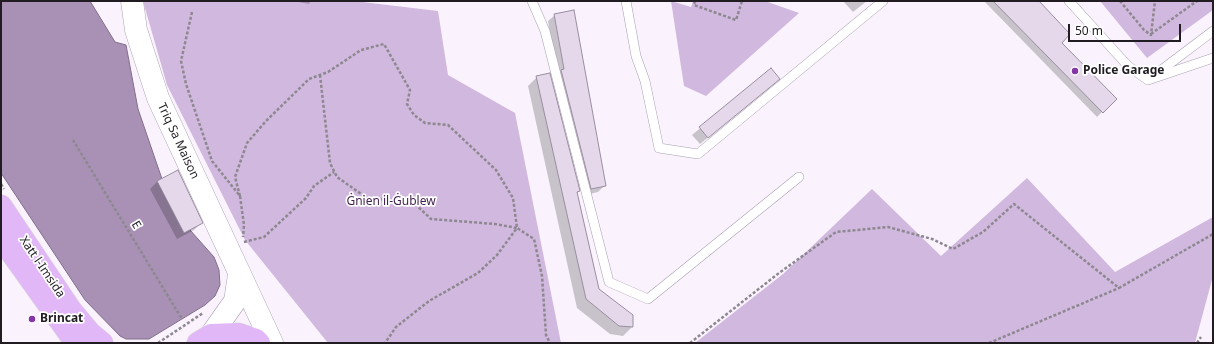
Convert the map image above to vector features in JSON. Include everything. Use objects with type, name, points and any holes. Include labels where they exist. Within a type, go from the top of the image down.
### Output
[{"type":"highway","name":"Xatt l-Imsida","points":[[1,206],[70,309],[90,333],[102,343]]},
{"type":"highway","name":"Xatt l-Imsida","points":[[1,238],[76,343]]},
{"type":"highway","points":[[205,339],[238,334],[256,340],[259,343]]},
{"type":"street","name":"Triq Sa Maison","points":[[132,1],[136,30],[158,98],[218,225],[239,275],[272,343]]},
{"type":"street","points":[[205,339],[235,301],[239,275]]},
{"type":"lane","points":[[532,1],[546,31],[609,282],[648,299],[799,177]]},
{"type":"lane","points":[[626,1],[636,56],[644,81],[659,148],[698,154],[883,1]]},
{"type":"lane","points":[[1069,1],[1128,66],[1148,80]]},
{"type":"lane","points":[[1148,80],[1213,31]]},
{"type":"lane","points":[[1148,80],[1213,58]]},
{"type":"path","points":[[695,1],[694,5],[736,20],[742,1]]},
{"type":"path","points":[[1120,1],[1144,30],[1151,34]]},
{"type":"path","points":[[1151,34],[1155,1]]},
{"type":"path","points":[[1151,34],[1197,1]]},
{"type":"path","points":[[192,12],[181,61],[186,84],[212,161],[240,196]]},
{"type":"path","points":[[243,243],[244,225],[240,196],[235,177],[247,143],[266,121],[309,79],[328,72],[361,50],[384,44],[410,90],[407,104],[414,115],[425,123],[448,125],[496,170],[512,198],[517,228],[497,255],[478,273],[429,301],[396,327],[385,343]]},
{"type":"path","points":[[320,75],[330,163],[337,177],[367,198],[412,202],[430,219],[495,224],[517,228],[534,239],[542,276],[546,335],[550,343]]},
{"type":"path","name":"E","points":[[73,140],[182,319]]},
{"type":"path","points":[[243,243],[264,237],[306,198],[314,186],[334,172]]},
{"type":"path","points":[[690,343],[779,273],[836,232],[888,227],[932,239],[953,249],[983,232],[1014,204],[1119,288]]},
{"type":"path","points":[[989,343],[1119,288],[1213,234]]},
{"type":"path","points":[[238,236],[243,243]]},
{"type":"path","points":[[158,343],[209,309]]},
{"type":"path","points":[[1197,343],[1201,337]]},
{"type":"green space","name":"Ġnien il-Ġublew","points":[[143,1],[354,1],[438,11],[448,75],[515,113],[561,343],[328,343],[245,240],[167,85]]},
{"type":"green space","points":[[671,1],[691,7],[693,1],[765,1],[799,13],[706,96],[684,86]]},
{"type":"green space","points":[[1100,1],[1213,1],[1213,10],[1147,58]]},
{"type":"green space","points":[[1027,178],[1115,272],[1213,217],[1213,276],[1195,343],[695,343],[783,274],[872,189],[941,256]]},
{"type":"shaded area","points":[[1,1],[90,1],[115,42],[126,45],[138,109],[162,179],[157,181],[184,233],[190,230],[214,257],[219,270],[220,285],[215,296],[205,305],[149,339],[126,339],[120,336],[85,300],[1,173]]},
{"type":"building","name":"Police Garage","points":[[993,1],[1039,1],[1070,34],[1062,43],[1117,99],[1103,113]]},
{"type":"building","points":[[574,10],[606,186],[591,189],[561,70],[564,69],[554,14]]},
{"type":"building","points":[[771,68],[780,79],[708,138],[699,127]]},
{"type":"building","points":[[550,73],[580,191],[577,192],[599,289],[633,315],[633,327],[619,326],[586,299],[536,76]]},
{"type":"building","points":[[178,170],[203,223],[184,233],[157,181]]},
{"type":"place","name":"Police Garage","points":[[1075,71]]},
{"type":"place","name":"Brincat","points":[[32,319]]}]
